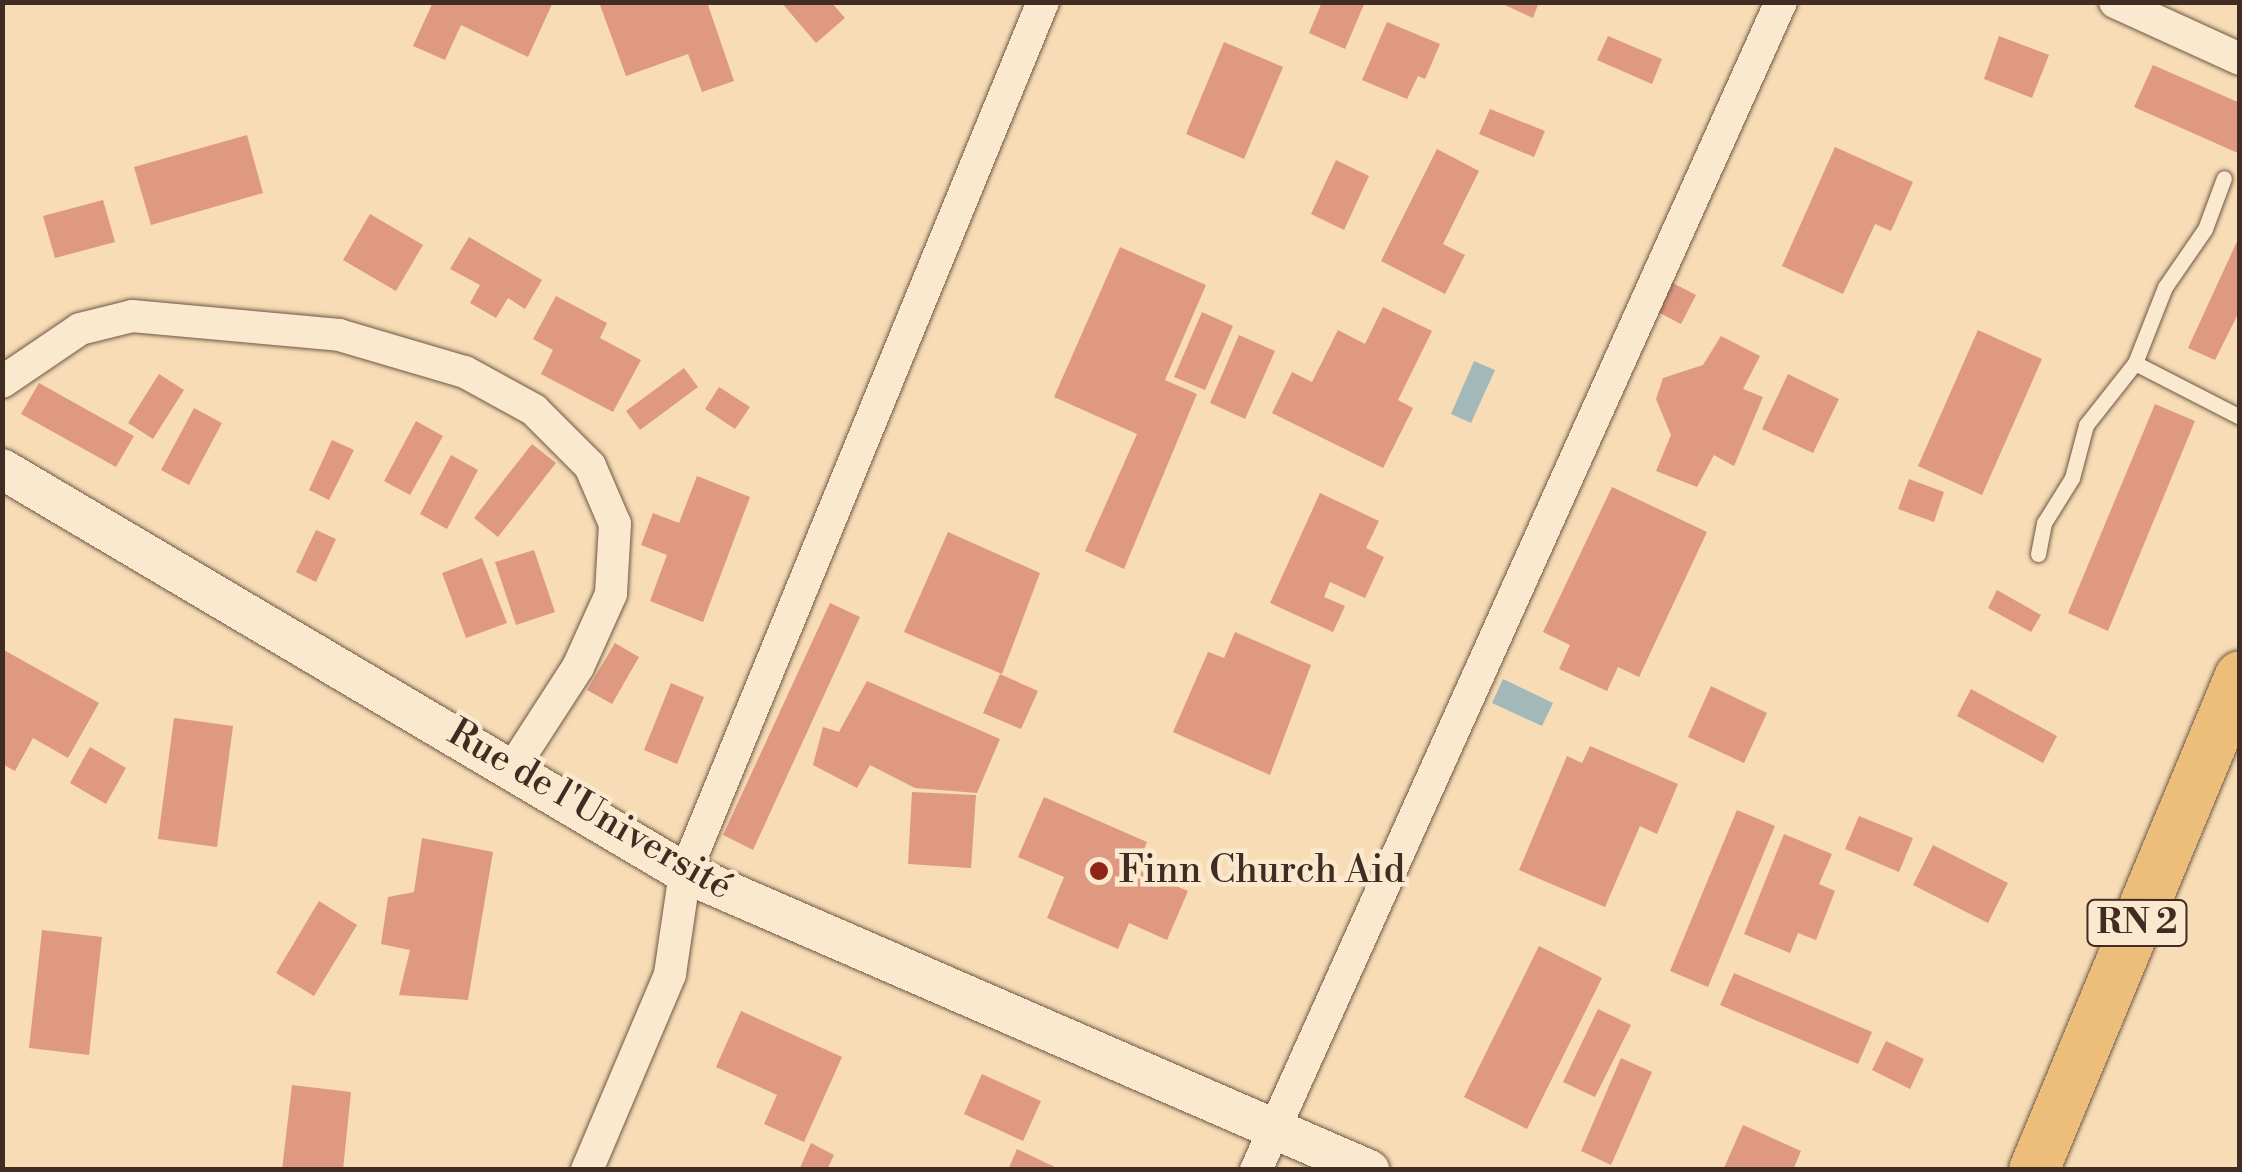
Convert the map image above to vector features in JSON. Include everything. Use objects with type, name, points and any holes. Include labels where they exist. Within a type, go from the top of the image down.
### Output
[{"type":"main road","name":"RN 2","points":[[2034,1170],[2240,676]]},
{"type":"street","points":[[586,1170],[670,974],[685,873],[1044,2]]},
{"type":"street","points":[[1256,1170],[1780,2]]},
{"type":"street","points":[[2114,2],[2240,59]]},
{"type":"street","points":[[2,382],[80,329],[132,316],[340,335],[464,372],[534,410],[590,466],[615,524],[611,594],[578,667],[514,766]]},
{"type":"street","name":"Rue de l'Université","points":[[2,469],[514,766],[685,873],[1368,1170]]},
{"type":"lane","points":[[2038,554],[2044,523],[2072,478],[2086,426],[2135,363],[2165,287],[2205,229],[2224,178]]},
{"type":"lane","points":[[2135,363],[2240,417]]},
{"type":"shaded area","points":[[1474,361],[1495,370],[1471,423],[1451,414]]},
{"type":"shaded area","points":[[1503,679],[1553,703],[1542,726],[1492,703]]},
{"type":"building","points":[[433,2],[553,2],[528,57],[461,25],[445,60],[413,46]]},
{"type":"building","points":[[707,2],[734,81],[702,92],[688,54],[626,76],[600,5]]},
{"type":"building","points":[[781,2],[831,2],[845,18],[816,43]]},
{"type":"building","points":[[1322,2],[1365,2],[1345,49],[1309,33]]},
{"type":"building","points":[[1498,2],[1539,2],[1533,18]]},
{"type":"building","points":[[1387,22],[1440,44],[1425,79],[1418,76],[1407,99],[1362,80]]},
{"type":"building","points":[[1608,36],[1662,59],[1652,84],[1597,60]]},
{"type":"building","points":[[1999,36],[2049,55],[2032,98],[1984,79]]},
{"type":"building","points":[[1224,42],[1283,67],[1244,159],[1186,134]]},
{"type":"building","points":[[2153,65],[2240,103],[2240,154],[2134,107]]},
{"type":"building","points":[[1490,109],[1545,131],[1534,157],[1479,134]]},
{"type":"building","points":[[247,135],[263,193],[151,225],[134,167]]},
{"type":"building","points":[[1835,147],[1913,182],[1891,231],[1875,224],[1843,294],[1782,266]]},
{"type":"building","points":[[1437,149],[1479,171],[1443,244],[1465,255],[1445,294],[1381,261]]},
{"type":"building","points":[[1336,160],[1369,176],[1344,230],[1311,214]]},
{"type":"building","points":[[103,200],[115,242],[55,258],[43,216]]},
{"type":"building","points":[[370,214],[423,245],[396,291],[343,260]]},
{"type":"building","points":[[2240,235],[2240,310],[2215,360],[2188,348]]},
{"type":"building","points":[[469,237],[542,280],[525,309],[508,298],[496,318],[470,303],[480,285],[450,269]]},
{"type":"building","points":[[1120,247],[1206,285],[1165,380],[1197,394],[1124,569],[1085,551],[1137,434],[1054,397]]},
{"type":"building","points":[[1667,280],[1696,295],[1681,324],[1652,309]]},
{"type":"building","points":[[556,296],[607,323],[600,338],[641,360],[613,412],[541,374],[553,350],[533,339]]},
{"type":"building","points":[[1383,307],[1432,331],[1398,400],[1413,408],[1383,468],[1272,413],[1292,372],[1312,382],[1338,330],[1365,344]]},
{"type":"building","points":[[1202,312],[1233,326],[1205,390],[1174,377]]},
{"type":"building","points":[[1978,330],[2042,359],[1982,495],[1918,466]]},
{"type":"building","points":[[1239,335],[1275,351],[1245,419],[1210,403]]},
{"type":"building","points":[[1721,336],[1760,356],[1743,389],[1763,397],[1734,466],[1714,455],[1697,487],[1656,471],[1671,435],[1656,399],[1663,378],[1703,365]]},
{"type":"building","points":[[684,368],[698,387],[640,430],[626,411]]},
{"type":"building","points":[[159,374],[184,390],[153,439],[128,423]]},
{"type":"building","points":[[1788,374],[1839,399],[1813,453],[1762,429]]},
{"type":"building","points":[[39,383],[134,436],[116,467],[21,414]]},
{"type":"building","points":[[719,387],[750,407],[735,429],[705,409]]},
{"type":"building","points":[[2155,404],[2195,421],[2108,631],[2068,613]]},
{"type":"building","points":[[194,408],[222,423],[189,485],[161,470]]},
{"type":"building","points":[[416,421],[443,436],[410,495],[384,481]]},
{"type":"building","points":[[332,440],[354,450],[329,500],[309,490]]},
{"type":"building","points":[[532,444],[556,463],[498,537],[474,518]]},
{"type":"building","points":[[451,455],[478,470],[447,529],[420,514]]},
{"type":"building","points":[[697,476],[750,497],[703,622],[650,601],[667,555],[641,545],[653,513],[679,523]]},
{"type":"building","points":[[1909,479],[1944,492],[1934,522],[1898,509]]},
{"type":"building","points":[[1612,487],[1707,532],[1639,677],[1618,667],[1607,691],[1559,669],[1570,645],[1543,632]]},
{"type":"building","points":[[1320,493],[1379,521],[1366,548],[1384,557],[1365,598],[1330,582],[1324,597],[1345,606],[1333,632],[1270,603]]},
{"type":"building","points":[[316,530],[336,539],[316,582],[296,572]]},
{"type":"building","points":[[948,532],[1040,573],[1002,674],[904,632]]},
{"type":"building","points":[[534,550],[555,612],[516,625],[495,562]]},
{"type":"building","points":[[482,558],[507,623],[466,638],[442,573]]},
{"type":"building","points":[[1997,590],[2041,615],[2031,632],[1988,608]]},
{"type":"building","points":[[830,603],[860,617],[753,850],[723,835]]},
{"type":"building","points":[[1235,632],[1311,665],[1270,775],[1173,732],[1208,652],[1224,658]]},
{"type":"building","points":[[615,643],[639,657],[612,704],[587,690]]},
{"type":"building","points":[[2,649],[99,703],[68,758],[33,738],[15,771],[2,764]]},
{"type":"building","points":[[1000,674],[1038,691],[1021,729],[983,713]]},
{"type":"building","points":[[867,681],[1000,739],[977,793],[915,788],[870,765],[857,788],[813,765],[823,727],[839,732]]},
{"type":"building","points":[[671,683],[704,697],[677,764],[644,750]]},
{"type":"building","points":[[1711,686],[1767,713],[1744,763],[1688,737]]},
{"type":"building","points":[[1971,689],[2057,736],[2043,763],[1957,716]]},
{"type":"building","points":[[174,718],[233,726],[217,847],[158,839]]},
{"type":"building","points":[[1590,746],[1678,784],[1657,834],[1640,826],[1605,907],[1519,870],[1567,756],[1582,763]]},
{"type":"building","points":[[90,747],[126,768],[106,804],[70,783]]},
{"type":"building","points":[[912,792],[976,795],[971,868],[908,864]]},
{"type":"building","points":[[1044,797],[1147,842],[1136,869],[1188,891],[1167,940],[1129,923],[1118,949],[1047,918],[1064,877],[1018,857]]},
{"type":"building","points":[[1737,810],[1775,826],[1708,987],[1670,971]]},
{"type":"building","points":[[1859,816],[1913,838],[1899,872],[1845,849]]},
{"type":"building","points":[[1784,834],[1832,854],[1819,884],[1835,891],[1816,940],[1798,933],[1790,953],[1744,934]]},
{"type":"building","points":[[422,838],[493,852],[468,1000],[399,995],[410,950],[381,944],[388,897],[414,892]]},
{"type":"building","points":[[1933,845],[2008,883],[1988,923],[1913,885]]},
{"type":"building","points":[[319,901],[357,925],[314,996],[276,973]]},
{"type":"building","points":[[42,930],[102,937],[89,1055],[29,1048]]},
{"type":"building","points":[[1539,946],[1602,978],[1527,1129],[1464,1097]]},
{"type":"building","points":[[1734,973],[1872,1032],[1858,1064],[1720,1005]]},
{"type":"building","points":[[1598,1009],[1631,1025],[1595,1097],[1563,1082]]},
{"type":"building","points":[[741,1011],[842,1057],[804,1142],[764,1124],[777,1095],[716,1067]]},
{"type":"building","points":[[1886,1041],[1924,1059],[1910,1089],[1872,1070]]},
{"type":"building","points":[[1621,1058],[1652,1072],[1611,1165],[1581,1151]]},
{"type":"building","points":[[982,1074],[1041,1101],[1023,1141],[964,1114]]},
{"type":"building","points":[[292,1085],[351,1092],[343,1170],[282,1170]]},
{"type":"building","points":[[1743,1125],[1801,1151],[1793,1170],[1723,1170]]},
{"type":"building","points":[[811,1143],[834,1155],[827,1170],[799,1170]]},
{"type":"building","points":[[1017,1149],[1061,1170],[1008,1170]]},
{"type":"place","name":"Finn Church Aid","points":[[1099,871]]}]
